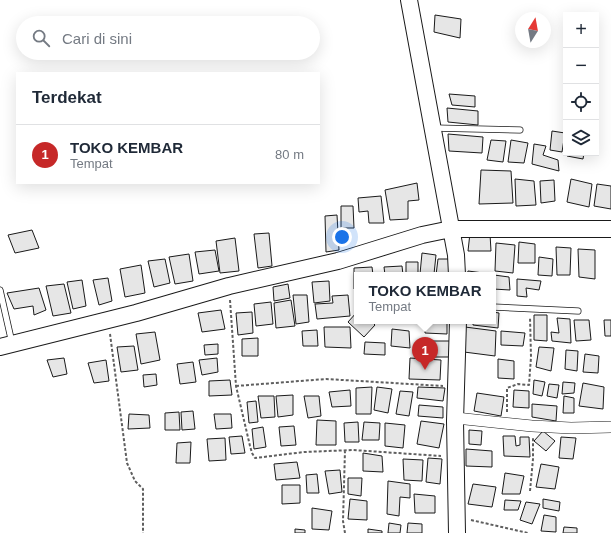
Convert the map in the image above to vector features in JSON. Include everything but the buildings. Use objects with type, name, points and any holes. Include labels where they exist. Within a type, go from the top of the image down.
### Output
[{"type":"street","points":[[409,0],[456,255],[457,272]]},
{"type":"street","points":[[6,345],[229,286],[338,261],[422,235],[451,229],[611,229]]},
{"type":"street","points":[[457,525],[456,386],[458,324]]},
{"type":"street","points":[[456,418],[532,426],[611,428]]},
{"type":"lane","points":[[432,128],[520,130]]},
{"type":"lane","points":[[0,290],[6,345]]},
{"type":"lane","points":[[496,306],[578,311]]},
{"type":"path","points":[[229,286],[236,386],[250,446],[255,458],[304,452],[345,450],[456,457]]},
{"type":"path","points":[[505,423],[507,388],[518,384],[529,385],[531,365],[531,308]]},
{"type":"path","points":[[108,319],[127,463],[135,481],[143,489],[143,533]]},
{"type":"path","points":[[236,386],[326,379],[456,386]]},
{"type":"path","points":[[530,491],[533,460],[532,426]]},
{"type":"path","points":[[344,533],[345,450]]},
{"type":"path","points":[[457,525],[528,533]]},
{"type":"place","name":"TOKO KEMBAR","points":[[425,370]]}]
